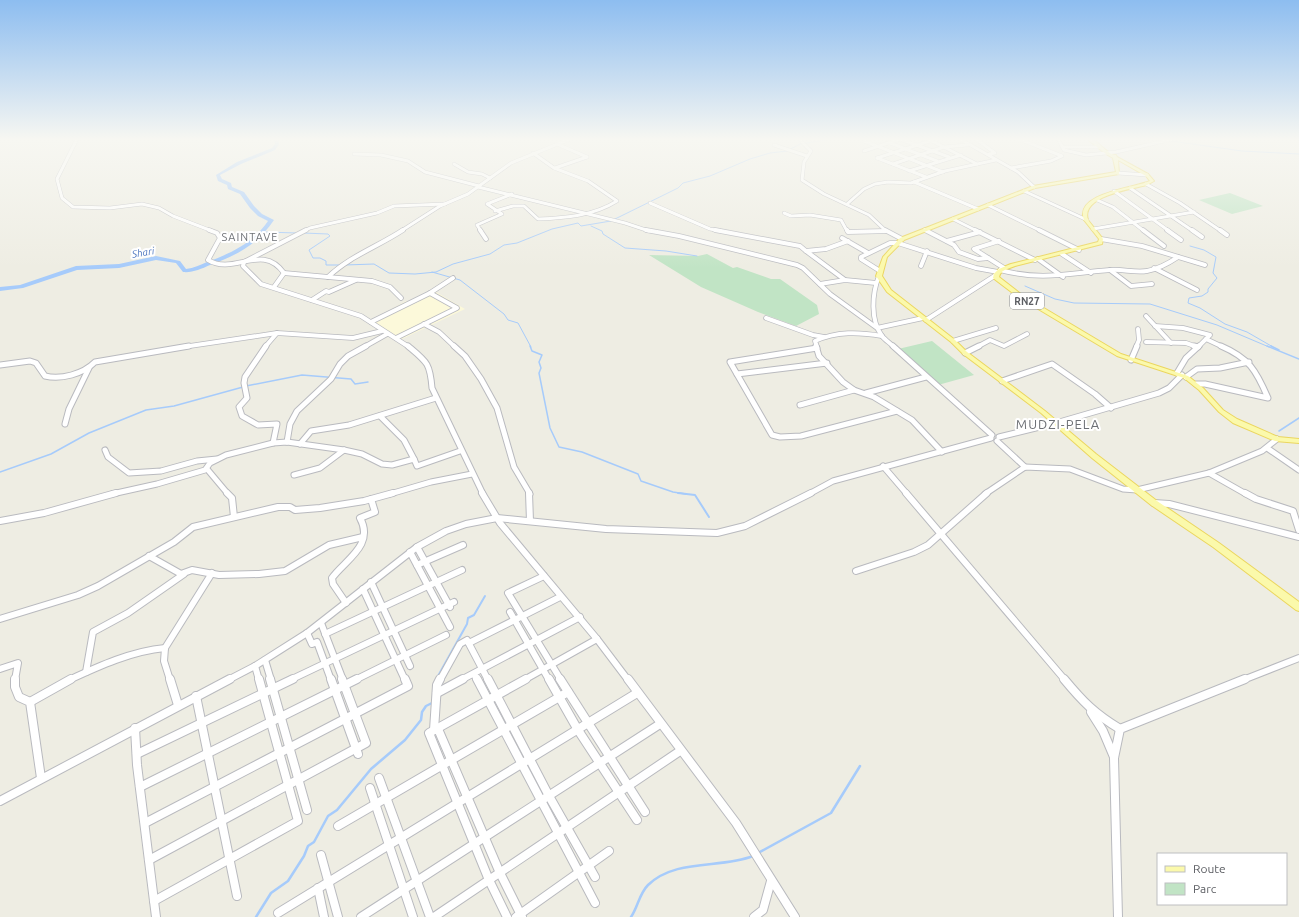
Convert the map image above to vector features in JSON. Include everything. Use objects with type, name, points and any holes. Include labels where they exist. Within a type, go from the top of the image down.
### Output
[{"type":"main road","points":[[1065,182],[1024,190],[952,218],[900,241],[885,257],[880,273],[889,291],[953,341],[965,353],[1002,380],[1137,490],[1216,545],[1299,607]]},
{"type":"main road","points":[[1000,271],[1036,260],[1100,244],[1101,239],[1086,220],[1085,213],[1088,206],[1114,191],[1150,182]]},
{"type":"main road","name":"RN27","points":[[1000,271],[996,278],[1003,285],[1104,347],[1131,360],[1182,375],[1196,384],[1227,416],[1245,426],[1277,439],[1299,441]]},
{"type":"street","points":[[58,182],[62,198],[73,207],[110,208],[142,204],[159,208],[173,216],[217,233],[220,238],[208,260],[216,265],[266,260],[280,268],[284,273],[360,279],[390,287],[401,298]]},
{"type":"street","points":[[463,182],[614,220],[652,232],[678,236],[797,265],[803,268],[830,294],[877,328],[882,336],[926,377],[991,436],[998,439],[1024,467]]},
{"type":"street","points":[[328,277],[341,265],[383,243],[430,212],[456,200],[485,182]]},
{"type":"street","points":[[495,211],[513,206],[524,206],[538,219],[570,217],[617,201],[589,182]]},
{"type":"street","points":[[805,182],[824,194],[869,215],[886,231],[900,241],[976,268],[1028,277],[1063,277],[1110,270],[1146,271],[1178,257]]},
{"type":"street","points":[[846,204],[864,189],[875,184],[888,182],[919,182],[978,209]]},
{"type":"street","points":[[1029,182],[1034,187]]},
{"type":"street","points":[[1146,184],[1194,212],[1227,235]]},
{"type":"street","points":[[1130,188],[1202,237]]},
{"type":"street","points":[[1024,190],[1086,220]]},
{"type":"street","points":[[1114,191],[1181,240]]},
{"type":"street","points":[[486,239],[476,225],[502,215],[487,204],[512,194]]},
{"type":"street","points":[[1097,200],[1113,207],[1164,246]]},
{"type":"street","points":[[650,203],[706,228],[800,246],[815,260],[826,265],[845,280]]},
{"type":"street","points":[[244,262],[310,228],[377,213],[394,206],[445,204]]},
{"type":"street","points":[[988,205],[1078,250]]},
{"type":"street","points":[[1093,229],[1194,212]]},
{"type":"street","points":[[784,213],[791,216],[810,215],[837,219],[843,222],[848,232],[861,233],[886,231]]},
{"type":"street","points":[[952,218],[1036,260],[1063,277]]},
{"type":"street","points":[[925,230],[954,245],[959,252],[978,260],[988,258]]},
{"type":"street","points":[[947,241],[980,232]]},
{"type":"street","points":[[861,233],[842,238],[868,253]]},
{"type":"street","points":[[1101,239],[1142,246],[1205,265]]},
{"type":"street","points":[[806,251],[826,249],[848,241]]},
{"type":"street","points":[[877,328],[873,297],[880,273],[861,259],[868,253],[890,243],[900,241]]},
{"type":"street","points":[[999,241],[974,248],[988,258],[1000,271]]},
{"type":"street","points":[[921,266],[927,251]]},
{"type":"street","points":[[1062,254],[1091,273]]},
{"type":"street","points":[[244,262],[244,266],[257,281],[279,290],[340,308],[371,322],[405,343],[426,362],[436,398],[460,451],[497,518],[560,597],[580,617],[736,823],[795,917]]},
{"type":"street","points":[[1154,268],[1197,290]]},
{"type":"street","points":[[1110,270],[1131,286],[1152,284]]},
{"type":"street","points":[[877,328],[925,319],[1000,271]]},
{"type":"street","points":[[274,287],[284,273]]},
{"type":"street","points":[[371,322],[430,294],[453,278]]},
{"type":"street","points":[[312,300],[326,291],[329,292],[344,284],[360,279]]},
{"type":"street","points":[[820,284],[845,280],[876,283]]},
{"type":"street","points":[[396,338],[457,308],[430,294]]},
{"type":"street","points":[[1146,316],[1171,343]]},
{"type":"street","points":[[766,318],[813,335],[824,337]]},
{"type":"street","points":[[424,324],[440,332],[464,356],[481,379],[497,408],[514,467],[530,494],[530,521]]},
{"type":"street","points":[[1155,326],[1170,326],[1199,331],[1210,335],[1186,358],[1182,375]]},
{"type":"street","points":[[953,341],[996,328]]},
{"type":"street","points":[[1131,360],[1139,340],[1138,328]]},
{"type":"street","points":[[0,365],[30,361],[36,363],[45,376],[53,378],[78,373],[89,368],[95,362],[205,343],[277,333],[353,338],[385,332]]},
{"type":"street","points":[[287,442],[290,424],[297,411],[331,378],[348,356],[385,332]]},
{"type":"street","points":[[815,342],[824,337],[848,332],[882,336]]},
{"type":"street","points":[[273,443],[277,424],[258,424],[249,418],[242,416],[239,407],[246,401],[248,396],[244,377],[264,348],[277,333]]},
{"type":"street","points":[[965,353],[990,340],[1004,346],[1027,334]]},
{"type":"street","points":[[813,335],[819,356],[843,382],[854,390],[866,393],[912,420],[942,452]]},
{"type":"street","points":[[1196,384],[1205,384],[1266,399],[1268,398],[1258,373],[1249,362],[1240,354],[1231,349],[1206,339]]},
{"type":"street","points":[[1146,342],[1186,343],[1198,347]]},
{"type":"street","points":[[817,348],[730,362],[772,435],[776,437],[789,437],[816,432],[853,421],[897,411]]},
{"type":"street","points":[[998,439],[1056,424],[1159,393],[1169,388],[1182,375],[1197,369],[1220,368],[1249,362]]},
{"type":"street","points":[[737,374],[827,364]]},
{"type":"street","points":[[1002,380],[1052,364],[1095,394],[1111,408]]},
{"type":"street","points":[[66,424],[67,410],[83,385],[89,368]]},
{"type":"street","points":[[866,393],[877,388],[888,388],[926,377]]},
{"type":"street","points":[[800,405],[854,390]]},
{"type":"street","points":[[300,444],[311,431],[350,425],[436,398]]},
{"type":"street","points":[[380,416],[391,428],[400,433],[410,448],[417,466],[460,451]]},
{"type":"street","points":[[0,801],[135,728],[255,666],[321,623],[417,547],[446,531],[466,524],[497,518],[606,529],[717,534],[745,526],[766,517],[833,481],[883,466],[942,452],[991,436]]},
{"type":"street","points":[[856,571],[928,546],[985,494],[1024,467],[1070,469],[1123,489],[1137,490],[1209,473],[1267,448],[1277,439]]},
{"type":"street","points":[[0,521],[44,513],[122,491],[157,484],[207,469],[210,463],[217,459],[273,443],[287,442],[344,450],[362,454],[382,464],[392,465],[414,459]]},
{"type":"street","points":[[1267,448],[1299,470]]},
{"type":"street","points":[[105,450],[108,457],[129,473],[165,470],[186,462],[217,459]]},
{"type":"street","points":[[294,475],[320,468],[344,450]]},
{"type":"street","points":[[883,466],[1087,706],[1103,731],[1114,758]]},
{"type":"street","points":[[207,469],[232,498],[234,517]]},
{"type":"street","points":[[1209,473],[1256,499],[1293,511],[1299,530]]},
{"type":"street","points":[[0,619],[78,595],[98,586],[174,542],[193,527],[278,507],[290,507],[295,510],[320,508],[371,499],[431,482],[472,474]]},
{"type":"street","points":[[346,603],[333,584],[332,578],[355,556],[361,547],[363,522],[360,518],[375,512],[371,499]]},
{"type":"street","points":[[1154,503],[1169,504],[1299,536]]},
{"type":"street","points":[[86,672],[93,632],[128,613],[192,570],[219,575],[259,574],[285,571],[304,561],[321,548],[363,537]]},
{"type":"street","points":[[417,565],[463,545]]},
{"type":"street","points":[[137,754],[440,608],[450,605],[417,547]]},
{"type":"street","points":[[410,552],[450,627]]},
{"type":"street","points":[[149,556],[181,574],[184,574]]},
{"type":"street","points":[[326,634],[462,570]]},
{"type":"street","points":[[178,706],[164,661],[165,648],[212,573]]},
{"type":"street","points":[[544,576],[508,593],[529,644],[543,670],[578,730],[637,820]]},
{"type":"street","points":[[371,582],[410,666]]},
{"type":"street","points":[[145,823],[408,686],[363,589]]},
{"type":"street","points":[[469,643],[560,597]]},
{"type":"street","points":[[510,612],[518,618],[536,640],[587,724],[644,812]]},
{"type":"street","points":[[437,694],[580,617]]},
{"type":"street","points":[[149,860],[299,780],[357,751],[366,744],[321,623]]},
{"type":"street","points":[[307,633],[312,644],[317,642],[357,751]]},
{"type":"street","points":[[140,787],[446,635]]},
{"type":"street","points":[[596,877],[589,866],[548,796],[469,643],[467,640],[460,644],[437,685],[436,730],[452,760],[519,916],[589,866],[609,851]]},
{"type":"street","points":[[507,917],[489,880],[429,733],[597,640]]},
{"type":"street","points":[[0,669],[18,663],[14,684],[16,694],[23,701],[30,702],[86,672],[111,662],[156,649],[165,648]]},
{"type":"street","points":[[1120,729],[1299,658]]},
{"type":"street","points":[[264,660],[307,810]]},
{"type":"street","points":[[154,901],[298,821],[255,666]]},
{"type":"street","points":[[474,674],[540,802],[595,903]]},
{"type":"street","points":[[338,826],[568,692]]},
{"type":"street","points":[[278,913],[637,694]]},
{"type":"street","points":[[196,696],[237,896]]},
{"type":"street","points":[[30,702],[41,778]]},
{"type":"street","points":[[1087,706],[1100,717],[1120,729]]},
{"type":"street","points":[[361,917],[660,724]]},
{"type":"street","points":[[135,728],[140,787],[156,917]]},
{"type":"street","points":[[1118,917],[1114,758],[1120,729]]},
{"type":"street","points":[[434,917],[680,751]]},
{"type":"street","points":[[379,778],[430,917]]},
{"type":"street","points":[[370,788],[413,917]]},
{"type":"street","points":[[321,855],[338,917]]},
{"type":"street","points":[[754,917],[764,910],[771,881]]},
{"type":"street","points":[[318,888],[324,917]]},
{"type":"shaded area","points":[[436,292],[465,309],[402,339],[381,329],[370,321],[406,301],[409,302]]},
{"type":"green space","points":[[1230,193],[1263,206],[1232,214],[1199,200]]},
{"type":"green space","points":[[707,254],[733,268],[737,267],[771,279],[780,279],[817,305],[819,314],[796,326],[758,312],[701,287],[649,255],[698,256]]},
{"type":"green space","points":[[932,341],[974,375],[938,385],[898,349]]},
{"type":"waterway","name":"Shari","points":[[0,289],[21,287],[76,268],[119,266],[156,258],[178,262],[185,271],[192,270],[237,252],[256,239],[271,220],[260,215],[242,193],[230,188],[229,184],[224,182]]},
{"type":"waterway","points":[[615,219],[688,182]]},
{"type":"waterway","points":[[433,272],[453,264],[490,254],[504,245],[517,243],[552,229],[578,223],[581,226],[611,221]]},
{"type":"waterway","points":[[591,226],[602,231],[603,234],[625,248],[666,251],[697,256]]},
{"type":"waterway","points":[[264,232],[297,233]]},
{"type":"waterway","points":[[303,233],[328,234],[330,236],[309,250],[313,258],[320,258],[326,261],[326,265],[342,265]]},
{"type":"waterway","points":[[1190,246],[1204,250],[1216,257],[1213,273],[1217,278],[1208,289],[1208,292],[1202,296],[1189,298],[1188,303],[1200,308],[1225,324],[1247,332],[1273,347]]},
{"type":"waterway","points":[[345,265],[374,264],[389,273],[415,274],[433,272]]},
{"type":"waterway","points":[[433,272],[460,280],[504,314],[508,320],[518,323],[531,347]]},
{"type":"waterway","points":[[1025,286],[1055,299],[1074,303],[1150,304],[1217,325],[1269,347]]},
{"type":"waterway","points":[[530,346],[532,351],[542,355],[539,362],[541,368],[539,373],[550,428],[559,447],[582,452],[638,474],[641,481],[673,492],[684,494]]},
{"type":"waterway","points":[[1267,346],[1299,359]]},
{"type":"waterway","points":[[1273,347],[1279,350]]},
{"type":"waterway","points":[[246,386],[302,375],[351,379],[355,384],[368,382]]},
{"type":"waterway","points":[[0,472],[51,454],[89,433],[146,410],[174,406],[243,387]]},
{"type":"waterway","points":[[1279,431],[1299,418]]},
{"type":"waterway","points":[[678,493],[684,494]]},
{"type":"waterway","points":[[684,494],[695,495],[709,517]]},
{"type":"waterway","points":[[438,676],[467,624],[468,618],[474,615],[485,596]]},
{"type":"waterway","points":[[256,917],[271,893],[288,881],[304,856],[308,846],[314,842],[328,816],[337,810],[371,769],[405,740],[421,720],[422,712],[426,706],[432,703]]},
{"type":"waterway","points":[[758,853],[831,813],[860,766]]},
{"type":"waterway","points":[[631,917],[645,889],[659,877],[685,867],[740,860],[753,856]]},
{"type":"district","name":"SAINTAVE","points":[[250,237]]},
{"type":"district","name":"MUDZI-PELA","points":[[1058,424]]}]
